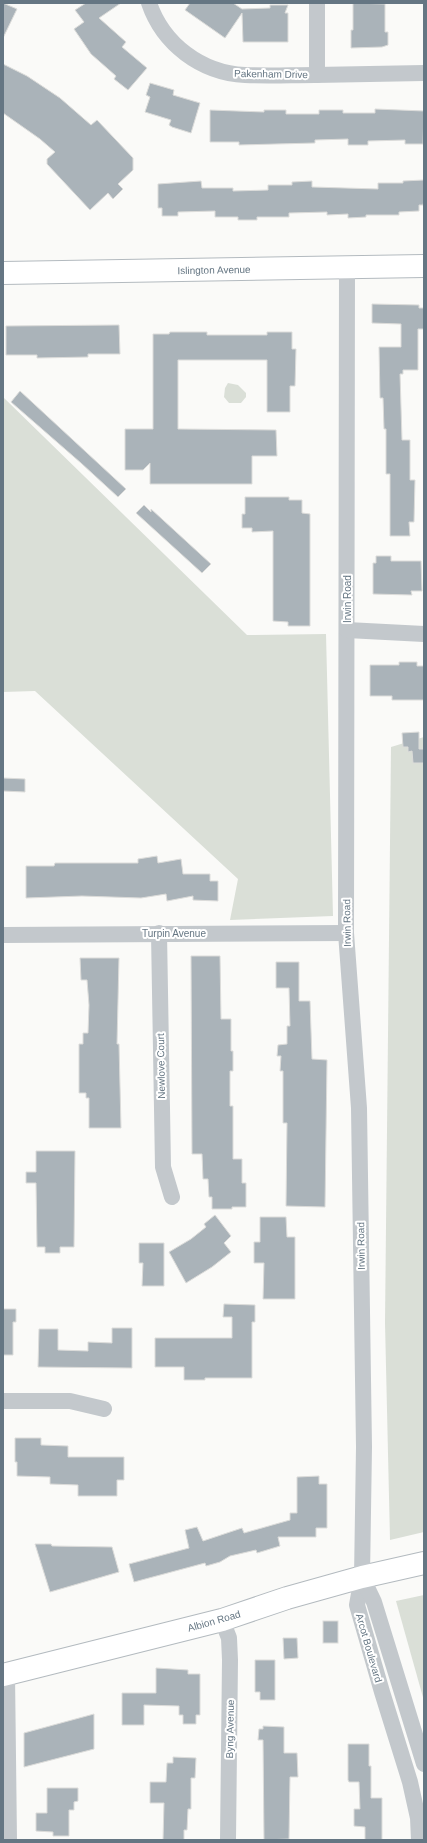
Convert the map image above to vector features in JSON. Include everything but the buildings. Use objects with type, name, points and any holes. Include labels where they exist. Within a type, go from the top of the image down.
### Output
[{"type":"main road","name":"Islington Avenue","points":[[3,273],[424,266]]},
{"type":"main road","name":"Albion Road","points":[[5,1674],[222,1620],[287,1598],[362,1577],[424,1563]]},
{"type":"street","name":"Pakenham Drive","points":[[149,3],[155,19],[166,36],[179,49],[213,69],[244,75],[424,73]]},
{"type":"street","points":[[317,3],[317,75]]},
{"type":"street","name":"Irwin Road","points":[[347,267],[346,933],[359,1108],[364,1448],[362,1577]]},
{"type":"street","points":[[347,630],[424,634]]},
{"type":"street","name":"Newlove Court","points":[[159,933],[163,1167],[172,1197]]},
{"type":"street","name":"Turpin Avenue","points":[[3,935],[346,933]]},
{"type":"street","points":[[3,1402],[70,1401],[104,1409]]},
{"type":"street","name":"Arcot Boulevard","points":[[362,1577],[374,1602],[424,1764]]},
{"type":"street","name":"Arcot Boulevard","points":[[362,1577],[357,1605],[410,1782],[418,1818],[420,1840]]},
{"type":"street","name":"Byng Avenue","points":[[222,1620],[229,1638],[230,1660],[228,1840]]},
{"type":"street","points":[[5,1674],[9,1840]]},
{"type":"shaded area","points":[[228,383],[238,385],[246,393],[246,397],[241,403],[229,403],[224,397],[225,388]]},
{"type":"shaded area","points":[[3,397],[247,635],[326,634],[333,916],[230,920],[238,879],[35,691],[3,692]]},
{"type":"shaded area","points":[[424,737],[424,1532],[390,1540],[385,1323],[391,747]]},
{"type":"shaded area","points":[[424,1595],[424,1701],[396,1601]]}]
